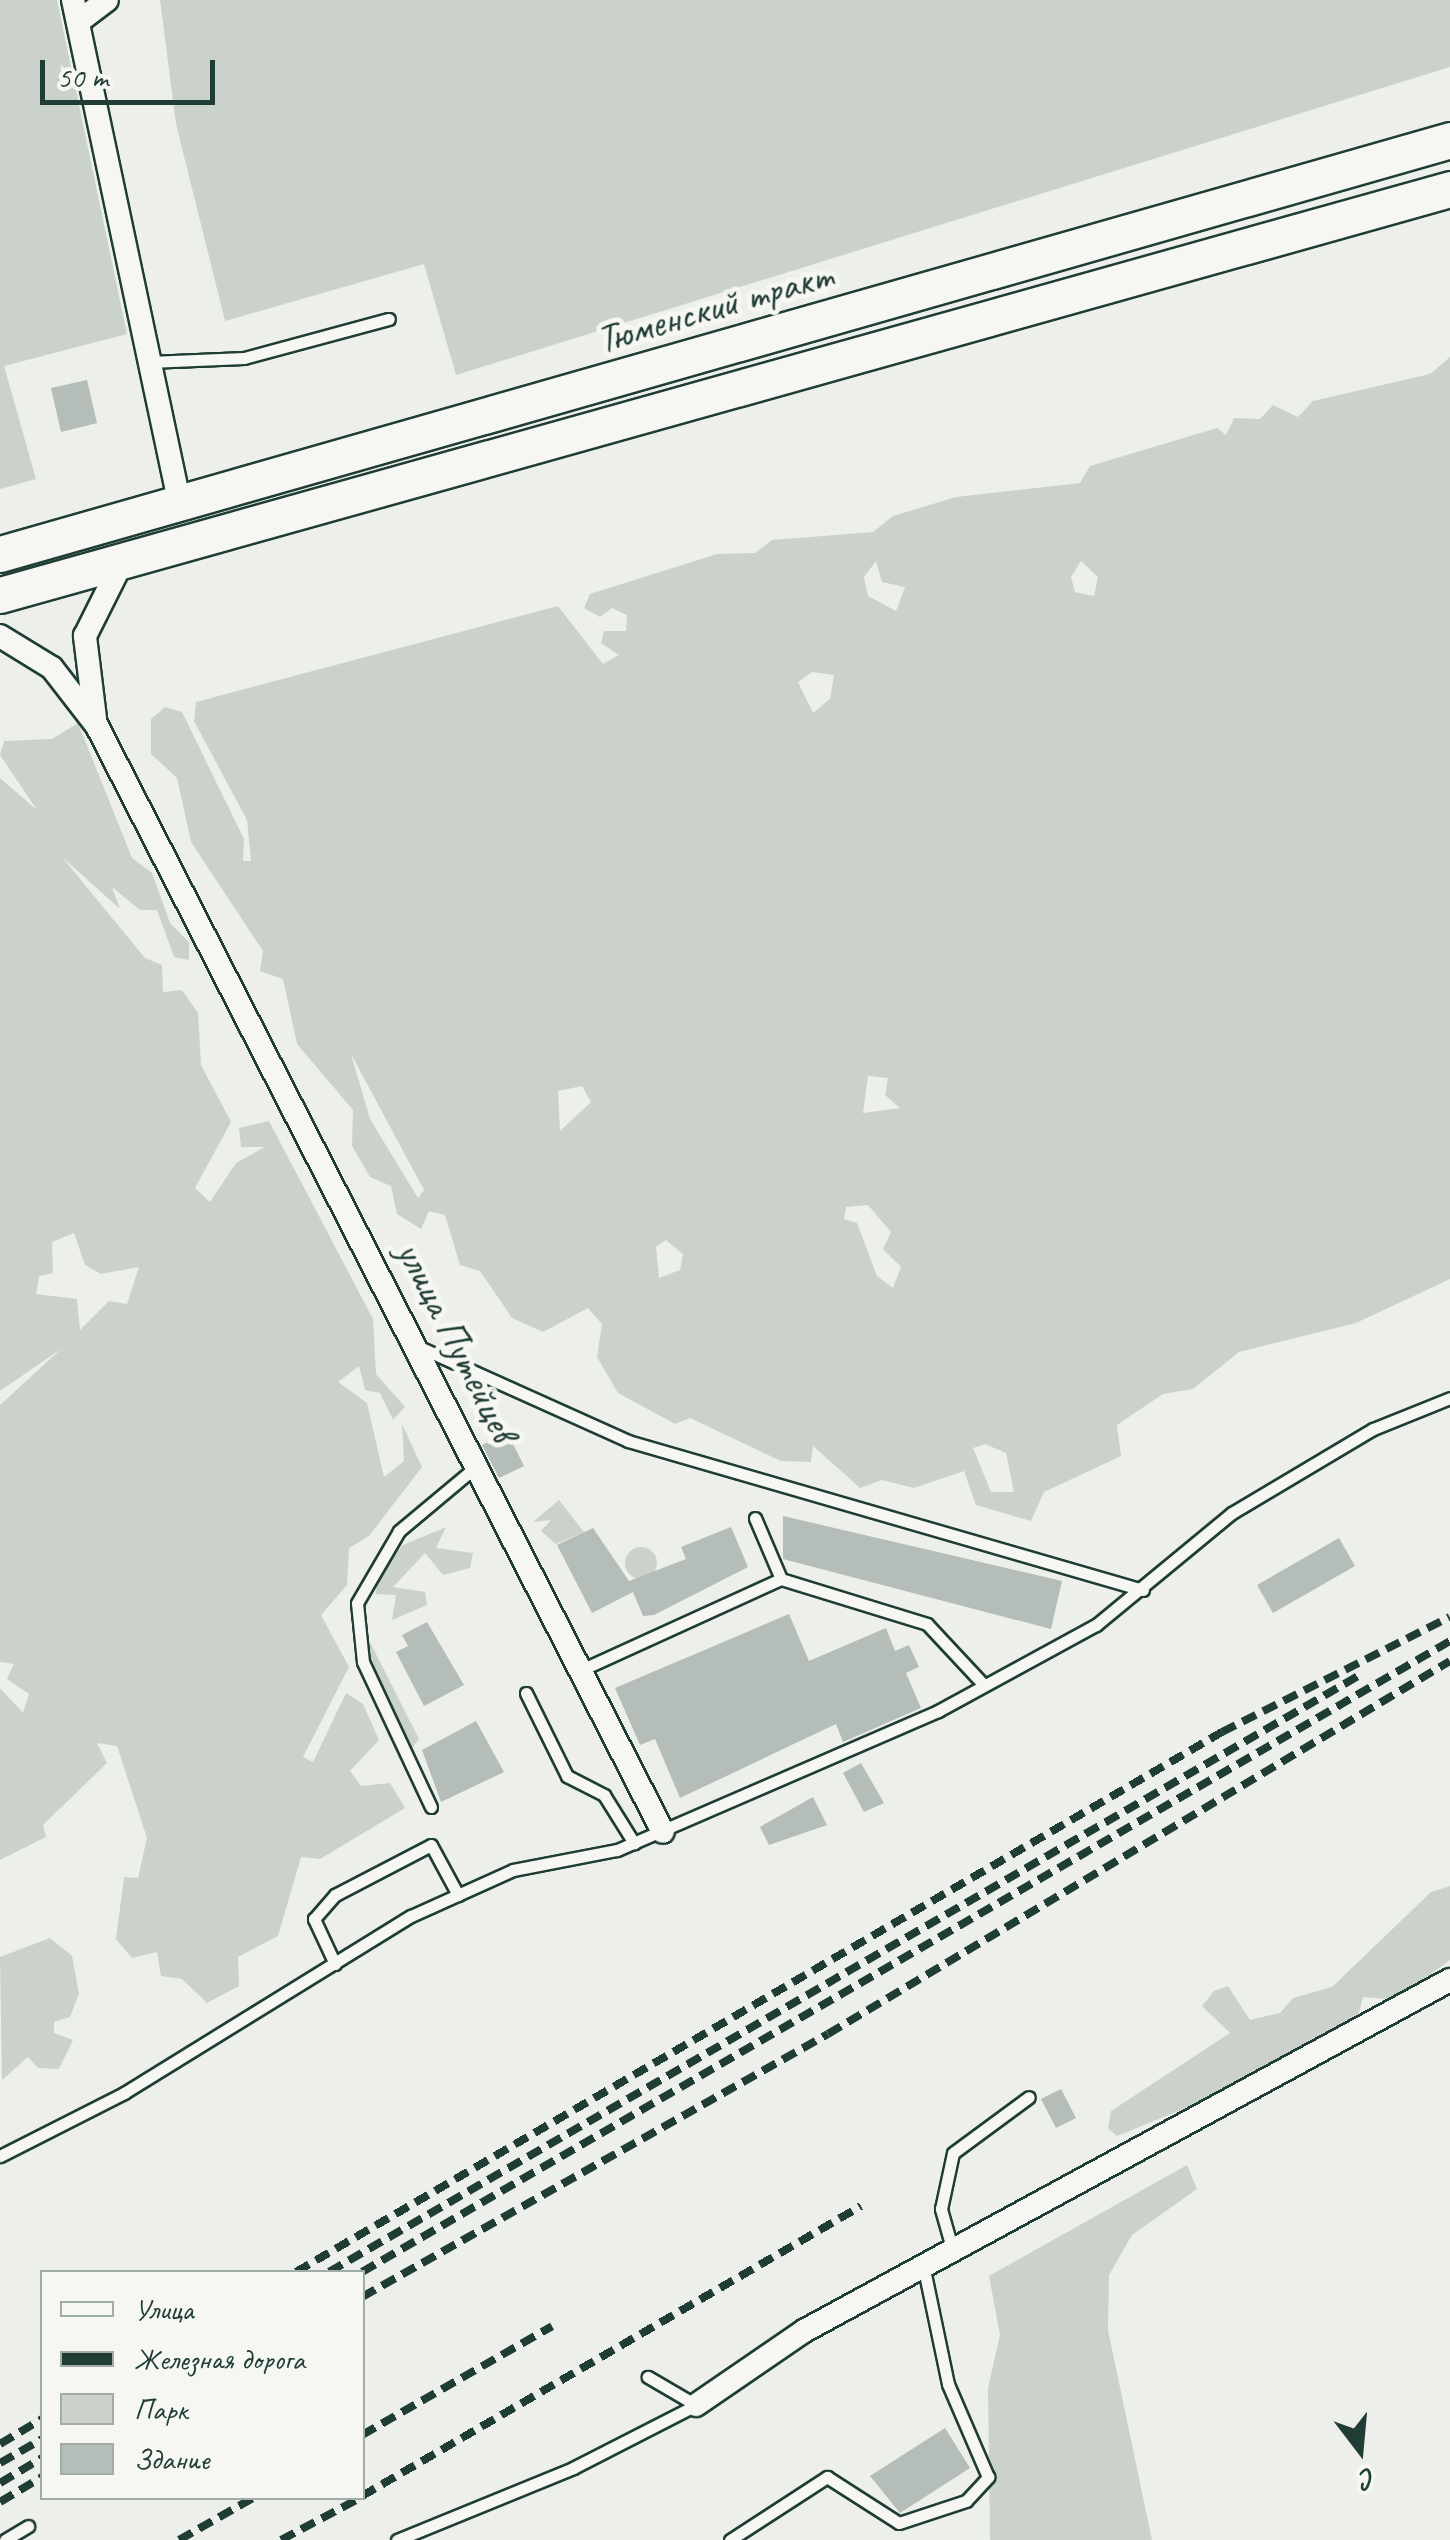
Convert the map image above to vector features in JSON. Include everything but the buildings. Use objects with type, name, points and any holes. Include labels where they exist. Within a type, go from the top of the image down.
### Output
[{"type":"main road","name":"Тюменский тракт","points":[[0,554],[1450,140]]},
{"type":"main road","points":[[0,595],[1450,189]]},
{"type":"street","points":[[108,0],[76,11],[144,362],[180,505]]},
{"type":"street","points":[[97,726],[85,636],[122,562]]},
{"type":"street","points":[[0,636],[52,668],[97,726]]},
{"type":"street","name":"улица Путейцев","points":[[97,726],[183,884],[663,1832]]},
{"type":"street","points":[[696,2404],[923,2264],[1450,1980]]},
{"type":"lane","points":[[144,362],[244,358],[389,319]]},
{"type":"lane","points":[[417,1346],[628,1441],[1143,1590]]},
{"type":"lane","points":[[0,2156],[124,2093],[334,1964],[458,1896],[513,1870],[634,1843],[790,1770],[844,1756],[1096,1625],[1143,1590],[1232,1512],[1373,1429],[1450,1398]]},
{"type":"lane","points":[[430,1808],[363,1662],[357,1603],[399,1531],[478,1466]]},
{"type":"lane","points":[[755,1518],[781,1579]]},
{"type":"lane","points":[[581,1670],[781,1579],[927,1624],[980,1682]]},
{"type":"lane","points":[[526,1693],[567,1776],[604,1794],[634,1843]]},
{"type":"lane","points":[[334,1964],[314,1918],[335,1895],[431,1845],[458,1896]]},
{"type":"lane","points":[[952,2248],[942,2209],[953,2153],[1030,2097]]},
{"type":"lane","points":[[730,2540],[827,2477],[899,2523],[966,2501],[988,2477],[948,2384],[923,2264]]},
{"type":"lane","points":[[648,2377],[696,2404]]},
{"type":"lane","points":[[396,2540],[573,2468],[696,2404]]},
{"type":"lane","points":[[5,2540],[28,2526]]},
{"type":"green space","points":[[0,0],[57,0],[127,334],[4,366],[36,479],[0,489]]},
{"type":"green space","points":[[160,0],[1450,0],[1450,67],[456,375],[424,264],[225,321],[176,124]]},
{"type":"green space","points":[[1450,357],[1450,1279],[1356,1323],[1239,1352],[1193,1389],[1163,1394],[1117,1425],[1121,1456],[1044,1492],[1031,1521],[976,1505],[964,1471],[914,1488],[882,1480],[860,1488],[813,1446],[811,1462],[781,1461],[690,1418],[675,1424],[618,1393],[597,1357],[602,1324],[588,1308],[543,1332],[512,1318],[480,1271],[460,1265],[445,1215],[429,1211],[421,1229],[397,1214],[391,1186],[370,1177],[352,1146],[353,1110],[297,1044],[283,979],[260,971],[263,951],[191,842],[177,778],[151,754],[151,719],[165,707],[182,712],[244,839],[243,861],[251,861],[247,820],[194,721],[196,702],[558,606],[603,664],[619,655],[601,643],[604,631],[626,631],[627,615],[612,608],[600,617],[584,608],[590,594],[717,554],[755,553],[772,540],[873,532],[893,516],[956,497],[1080,483],[1090,466],[1217,428],[1226,435],[1234,418],[1260,419],[1273,405],[1298,417],[1313,401],[1430,374]],"holes":[[[876,561],[882,582],[905,587],[896,611],[868,596],[864,577]],[[1081,561],[1098,577],[1094,596],[1075,592],[1071,577]],[[812,672],[834,675],[830,699],[813,713],[798,682]],[[351,1054],[424,1190],[418,1198],[370,1119]],[[868,1076],[888,1078],[885,1095],[900,1108],[863,1113]],[[582,1086],[591,1102],[560,1131],[558,1091]],[[868,1205],[891,1232],[883,1249],[901,1267],[893,1288],[877,1276],[857,1223],[844,1219],[846,1207]],[[666,1240],[683,1254],[680,1270],[659,1278],[656,1247]],[[985,1444],[1006,1453],[1014,1492],[991,1492],[973,1448]]]},
{"type":"green space","points":[[78,723],[132,858],[152,873],[170,923],[189,942],[189,960],[174,957],[157,910],[140,910],[112,887],[120,909],[62,857],[145,958],[162,965],[163,992],[182,990],[198,1013],[201,1065],[231,1122],[195,1188],[210,1202],[236,1163],[265,1147],[241,1147],[239,1128],[269,1121],[373,1319],[376,1374],[405,1407],[393,1420],[380,1393],[365,1390],[359,1366],[338,1382],[367,1403],[384,1477],[404,1461],[402,1424],[422,1467],[369,1536],[349,1548],[347,1585],[321,1615],[349,1667],[303,1757],[313,1762],[346,1693],[363,1704],[379,1740],[350,1771],[361,1786],[390,1783],[405,1808],[320,1859],[301,1857],[278,1936],[238,1957],[239,1986],[207,2003],[182,1979],[161,1976],[157,1952],[132,1958],[116,1939],[124,1877],[138,1878],[147,1838],[117,1746],[97,1743],[107,1763],[43,1825],[46,1837],[0,1860],[0,1688],[23,1713],[29,1694],[7,1679],[14,1664],[0,1662],[0,1405],[61,1349],[0,1391],[0,778],[37,810],[0,755],[4,741],[52,739]],"holes":[[[74,1233],[85,1265],[101,1274],[139,1267],[127,1304],[109,1301],[80,1330],[77,1299],[36,1294],[39,1276],[53,1273],[52,1242]]]},
{"type":"green space","points":[[559,1500],[584,1532],[556,1544],[541,1531],[551,1520],[533,1522]]},
{"type":"green space","points":[[446,1527],[436,1548],[473,1553],[470,1568],[443,1575],[425,1553],[393,1587],[425,1592],[427,1605],[392,1620],[396,1595],[375,1594],[381,1571],[403,1545]]},
{"type":"green space","points":[[641,1547],[653,1551],[657,1563],[653,1575],[641,1579],[629,1575],[625,1563],[629,1551]]},
{"type":"green space","points":[[370,1642],[419,1739],[412,1748],[368,1653]]},
{"type":"green space","points":[[1450,1886],[1450,1960],[1428,1976],[1388,1999],[1363,1997],[1359,2013],[1324,2040],[1215,2096],[1117,2136],[1108,2128],[1111,2111],[1230,2033],[1202,2006],[1214,1991],[1228,1986],[1250,2020],[1280,2013],[1293,1998],[1332,1987],[1431,1892]]},
{"type":"green space","points":[[50,1938],[72,1956],[79,1994],[70,2017],[54,2022],[54,2033],[73,2040],[59,2069],[38,2068],[28,2057],[2,2080],[0,1957]]},
{"type":"green space","points":[[1187,2165],[1197,2189],[1132,2235],[1109,2275],[1108,2330],[1152,2540],[990,2540],[988,2388],[1000,2335],[989,2276]]},
{"type":"railway","points":[[299,2270],[1222,1732],[1450,1617]]},
{"type":"railway","points":[[365,2270],[1450,1641]]},
{"type":"railway","points":[[365,2295],[828,2034],[1450,1661]]},
{"type":"railway","points":[[332,2270],[1363,1673]]},
{"type":"railway","points":[[365,2494],[861,2206]]},
{"type":"railway","points":[[365,2433],[552,2326]]},
{"type":"railway","points":[[0,2444],[40,2420]]},
{"type":"railway","points":[[0,2463],[40,2440]]},
{"type":"railway","points":[[0,2483],[40,2459]]},
{"type":"railway","points":[[0,2502],[40,2478]]},
{"type":"railway","points":[[179,2540],[249,2500]]},
{"type":"railway","points":[[281,2540],[356,2500]]}]
